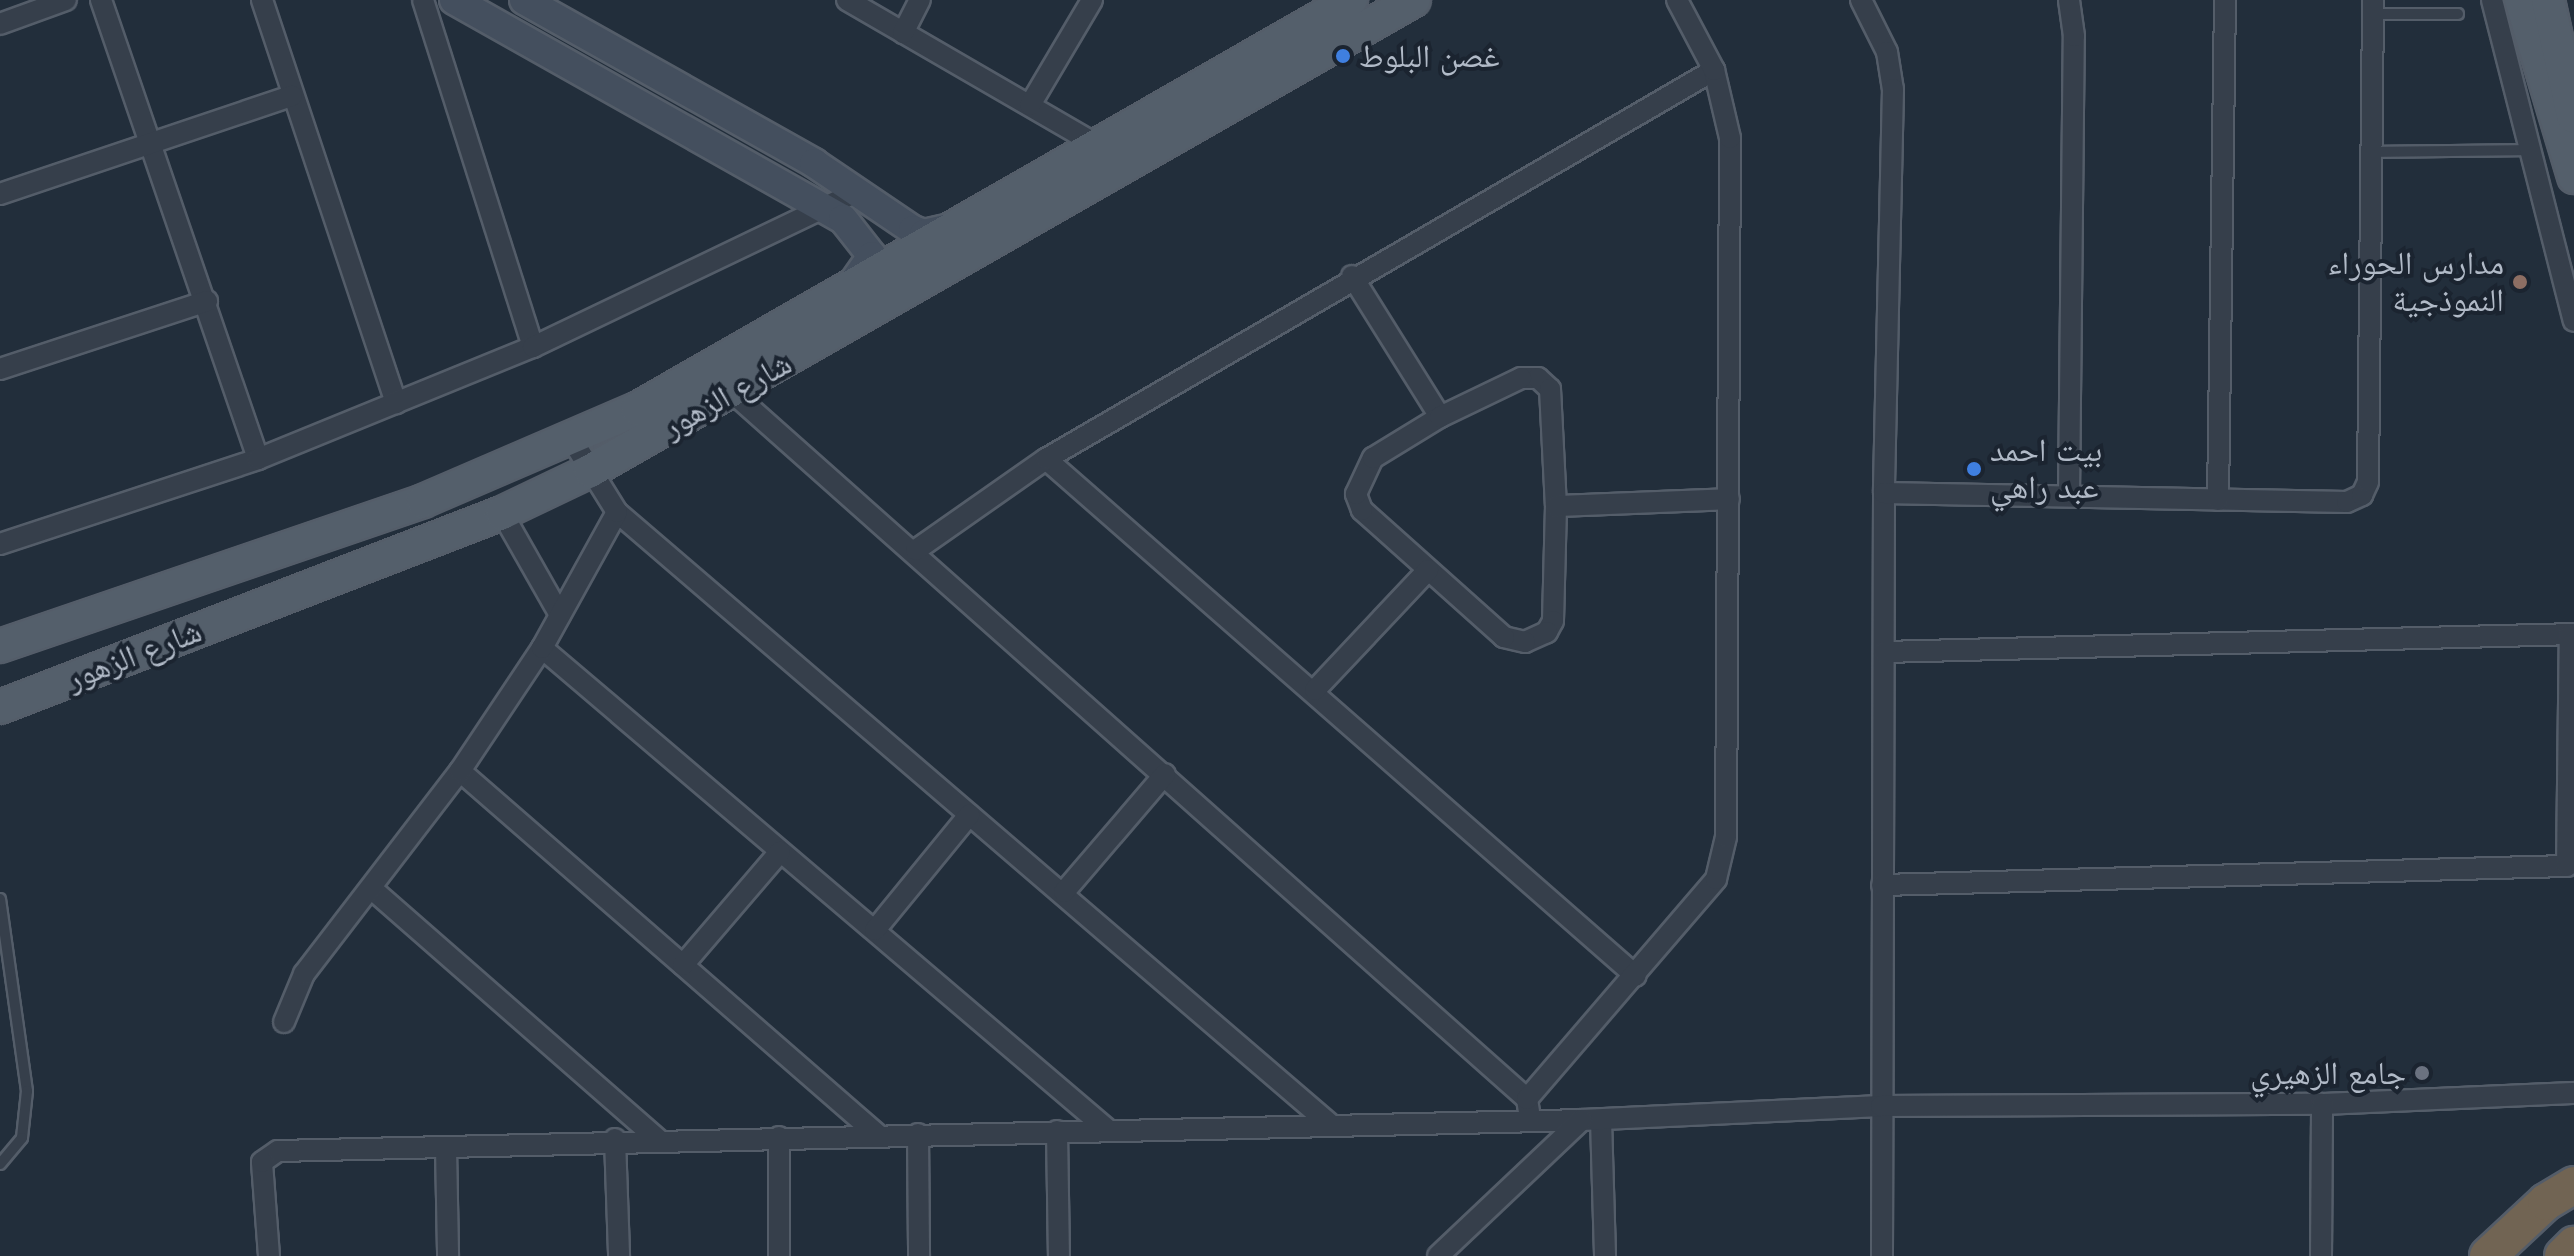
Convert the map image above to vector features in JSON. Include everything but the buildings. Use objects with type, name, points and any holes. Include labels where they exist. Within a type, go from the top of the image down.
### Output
[{"type":"highway","points":[[2488,1256],[2574,1185]]},
{"type":"highway","points":[[2563,1256],[2574,1245]]},
{"type":"main road","name":"شارع الزهور","points":[[0,646],[423,501],[637,409],[1351,0]]},
{"type":"main road","name":"شارع الزهور","points":[[0,707],[502,513],[590,471],[733,393],[1414,0]]},
{"type":"main road","points":[[2521,0],[2574,177]]},
{"type":"main road","points":[[2548,0],[2574,123]]},
{"type":"street","points":[[0,24],[66,0]]},
{"type":"street","points":[[101,0],[207,301],[258,459]]},
{"type":"street","points":[[262,0],[396,403]]},
{"type":"street","points":[[423,0],[533,347]]},
{"type":"street","points":[[454,0],[823,209],[860,235],[872,256],[847,289]]},
{"type":"street","points":[[524,0],[859,191],[924,234],[958,225]]},
{"type":"street","points":[[847,0],[1099,146]]},
{"type":"street","points":[[903,33],[920,0]]},
{"type":"street","points":[[1030,105],[1092,0]]},
{"type":"street","points":[[1527,1099],[1636,976],[1716,879],[1726,837],[1730,138],[1714,70],[1677,0]]},
{"type":"street","points":[[1861,0],[1893,70],[1884,493],[1882,1256]]},
{"type":"street","points":[[2069,0],[2074,36],[2069,494]]},
{"type":"street","points":[[2218,500],[2225,0]]},
{"type":"street","points":[[2492,0],[2574,321]]},
{"type":"street","points":[[1884,493],[2069,494],[2347,502],[2362,495],[2368,482],[2373,7]]},
{"type":"street","points":[[916,550],[1046,459],[1352,276],[1714,70]]},
{"type":"street","points":[[0,194],[292,96]]},
{"type":"street","points":[[0,544],[258,459],[533,347],[859,191]]},
{"type":"street","points":[[1352,276],[1440,417]]},
{"type":"street","points":[[0,369],[207,301]]},
{"type":"street","points":[[1521,378],[1544,382],[1552,403],[1556,506],[1553,621],[1537,640],[1504,637],[1362,510],[1356,494],[1373,458],[1440,417],[1521,378]]},
{"type":"street","points":[[733,393],[916,550],[1527,1099],[1530,1120]]},
{"type":"street","points":[[571,438],[617,512],[969,815],[1064,892],[1332,1126]]},
{"type":"street","points":[[1046,459],[1315,690],[1636,976]]},
{"type":"street","points":[[1556,506],[1729,499]]},
{"type":"street","points":[[284,1022],[304,974],[460,771],[542,648],[617,512]]},
{"type":"street","points":[[502,513],[560,615]]},
{"type":"street","points":[[1315,690],[1428,570]]},
{"type":"street","points":[[1882,885],[2570,866],[2572,634],[1884,652]]},
{"type":"street","points":[[542,648],[1107,1129]]},
{"type":"street","points":[[460,771],[878,1135]]},
{"type":"street","points":[[1064,892],[1165,774]]},
{"type":"street","points":[[875,930],[969,815]]},
{"type":"street","points":[[683,965],[780,852]]},
{"type":"street","points":[[372,889],[658,1139]]},
{"type":"street","points":[[269,1256],[262,1162],[268,1155],[615,1139],[1592,1120],[1881,1106],[2322,1104],[2574,1093]]},
{"type":"street","points":[[2321,1256],[2322,1104]]},
{"type":"street","points":[[1438,1256],[1592,1120]]},
{"type":"street","points":[[1592,1120],[1605,1256]]},
{"type":"street","points":[[1057,1131],[1059,1256]]},
{"type":"street","points":[[918,1134],[919,1256]]},
{"type":"street","points":[[779,1137],[779,1256]]},
{"type":"street","points":[[615,1139],[619,1256]]},
{"type":"street","points":[[446,1148],[448,1256]]},
{"type":"lane","points":[[2373,7],[2458,14]]},
{"type":"lane","points":[[2371,152],[2530,150]]},
{"type":"lane","points":[[0,899],[27,1091],[22,1138],[0,1164]]},
{"type":"place","name":"غصن البلوط","points":[[1343,56]]},
{"type":"place","name":"مدارس الحوراء النموذجية","points":[[2520,282]]},
{"type":"place","name":"بيت احمد عبد راهي","points":[[1974,469]]},
{"type":"place","name":"جامع الزهيري","points":[[2422,1073]]}]
